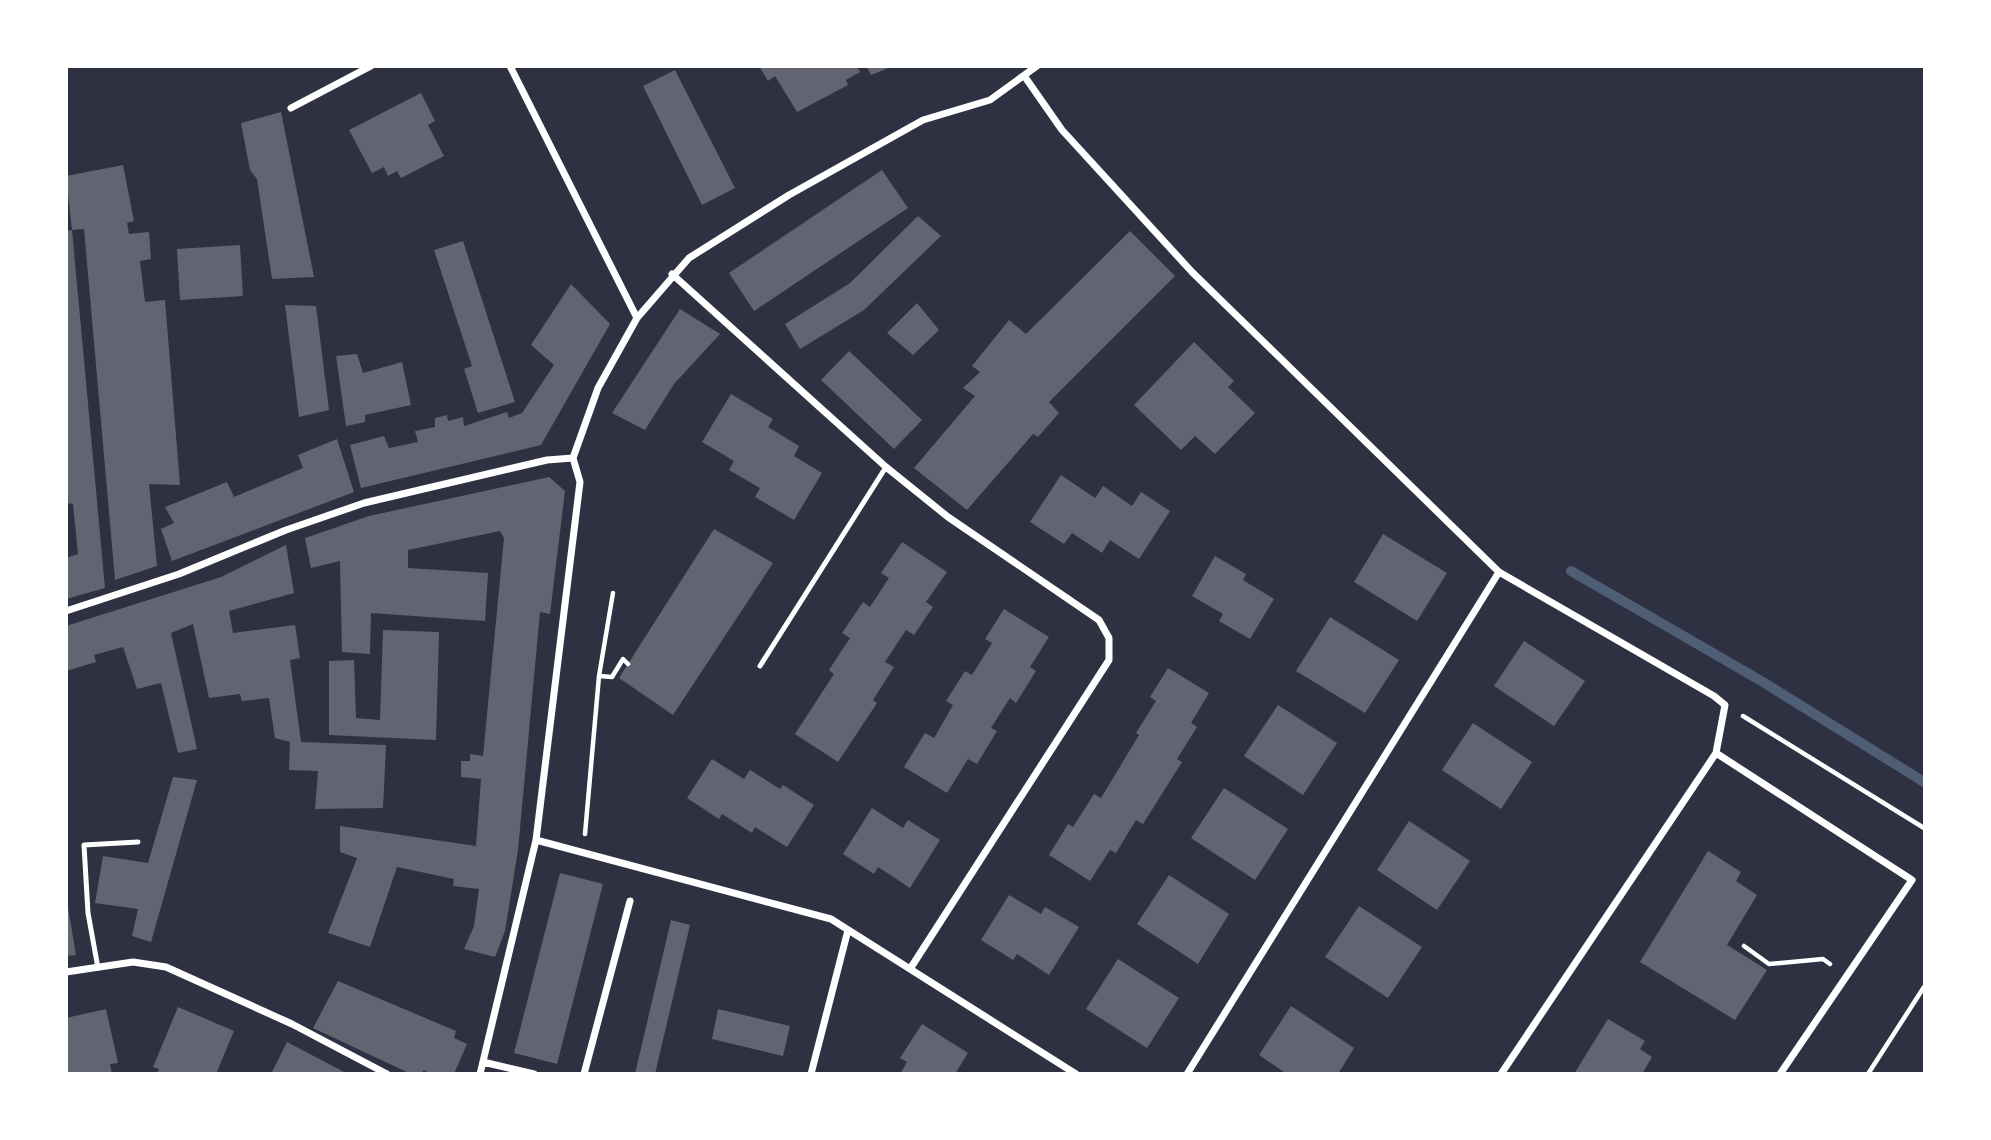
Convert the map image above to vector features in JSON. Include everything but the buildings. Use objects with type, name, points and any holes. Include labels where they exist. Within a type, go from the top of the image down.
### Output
[{"type":"street","points":[[291,108],[370,66]]},
{"type":"street","points":[[510,66],[637,318]]},
{"type":"street","points":[[480,1073],[536,840],[580,482],[573,458],[598,388],[637,318],[672,274],[728,231],[923,120],[990,100],[1037,66]]},
{"type":"street","points":[[1025,76],[1062,130],[1192,272],[1500,572],[1714,696],[1725,705],[1716,753],[1501,1073]]},
{"type":"street","points":[[672,274],[886,467],[948,517],[1100,620],[1109,638],[1109,660],[910,969]]},
{"type":"street","points":[[66,611],[179,574],[286,530],[364,503],[547,460],[573,458]]},
{"type":"street","points":[[1188,1073],[1500,572]]},
{"type":"street","points":[[1716,753],[1912,880],[1849,976],[1780,1073]]},
{"type":"street","points":[[536,840],[831,919],[1076,1073]]},
{"type":"street","points":[[584,1073],[630,901]]},
{"type":"street","points":[[811,1073],[848,930]]},
{"type":"street","points":[[66,972],[133,962],[166,967],[292,1024],[387,1073]]},
{"type":"street","points":[[483,1062],[534,1073]]},
{"type":"lane","points":[[760,666],[886,467]]},
{"type":"lane","points":[[97,968],[88,913],[84,845],[138,842]]},
{"type":"path","points":[[583,852],[599,676],[613,593]]},
{"type":"path","points":[[599,676],[612,677],[622,659],[628,664]]},
{"type":"path","points":[[1725,705],[1924,828]]},
{"type":"path","points":[[1744,946],[1769,964],[1823,959],[1849,976]]},
{"type":"path","points":[[1868,1073],[1924,988]]},
{"type":"waterway","points":[[1571,571],[1763,682],[1924,782]]}]
